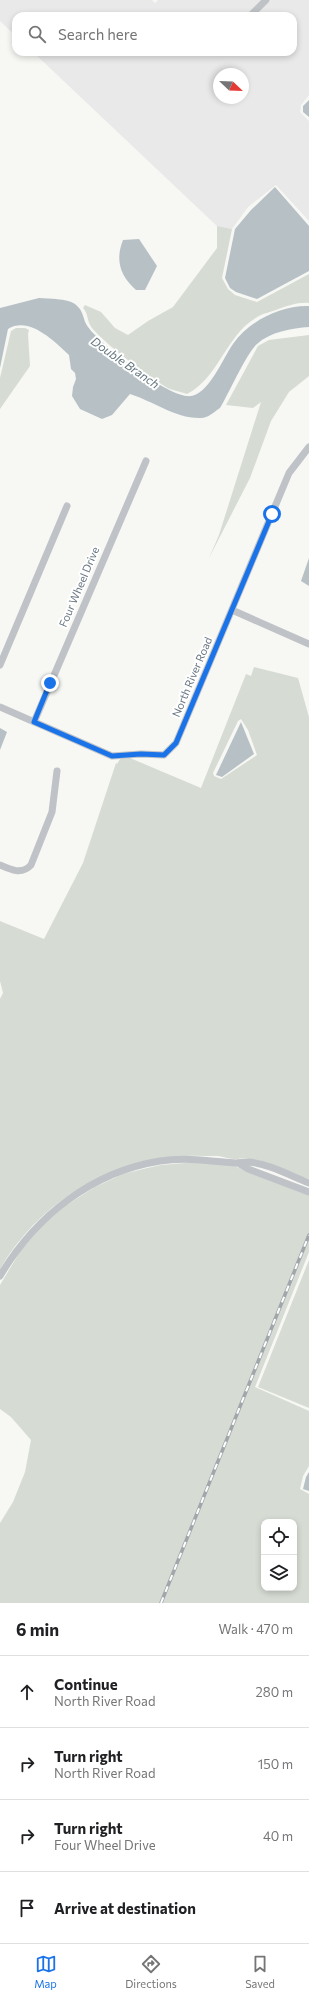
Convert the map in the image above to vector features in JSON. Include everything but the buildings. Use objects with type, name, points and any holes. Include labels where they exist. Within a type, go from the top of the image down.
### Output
[{"type":"street","points":[[254,12],[266,0]]},
{"type":"street","name":"North River Road","points":[[0,708],[112,756],[141,754],[164,755],[176,743],[289,473],[309,447]]},
{"type":"street","name":"Four Wheel Drive","points":[[34,722],[146,461]]},
{"type":"street","points":[[0,664],[67,506]]},
{"type":"street","points":[[232,610],[309,644]]},
{"type":"street","points":[[0,866],[18,872],[28,869],[31,865],[52,812],[58,771]]},
{"type":"street","points":[[0,1276],[18,1248],[39,1224],[63,1203],[93,1184],[122,1171],[160,1162],[196,1159],[238,1163],[248,1162],[275,1169],[309,1182]]},
{"type":"street","points":[[238,1163],[248,1169],[309,1192]]},
{"type":"shaded area","points":[[0,0],[152,0],[155,3],[158,0],[261,0],[249,12],[12,12],[12,32],[0,21]]},
{"type":"shaded area","points":[[271,0],[309,0],[309,95],[301,105],[300,112],[309,121],[309,221],[276,185],[248,207],[232,229],[217,226],[37,56],[297,56],[297,12],[259,12]]},
{"type":"shaded area","points":[[217,226],[232,229],[222,278],[228,289],[235,295],[257,302],[309,274],[309,303],[292,305],[265,313],[248,324],[238,333],[208,377],[187,394],[170,389],[163,385],[103,340],[90,325],[86,312],[83,308],[85,305],[101,312],[115,328],[128,335],[148,321],[173,307],[217,248]]},
{"type":"shaded area","points":[[16,328],[25,328],[29,330],[30,366],[0,409],[0,378],[11,331]]},
{"type":"shaded area","points":[[309,335],[309,376],[289,392],[271,421],[250,478],[209,558],[219,535],[261,402],[253,408],[226,405],[258,346],[269,340]]},
{"type":"shaded area","points":[[254,667],[298,678],[309,717],[309,1179],[257,1160],[232,1159],[217,1156],[177,1157],[150,1161],[123,1168],[98,1178],[75,1191],[53,1207],[33,1225],[15,1246],[0,1269],[0,999],[3,993],[0,981],[0,921],[44,939],[83,863],[116,763],[117,764],[120,759],[130,758],[201,788],[246,674],[251,676]],"holes":[[[241,719],[248,730],[257,755],[221,779],[214,776],[213,773],[238,721]]]},
{"type":"shaded area","points":[[197,1162],[235,1166],[247,1172],[309,1195],[309,1252],[255,1387],[309,1411],[309,1466],[303,1476],[300,1489],[309,1494],[309,1603],[0,1603],[0,1523],[13,1502],[25,1472],[31,1440],[11,1417],[0,1409],[0,1285],[21,1250],[42,1226],[65,1206],[95,1187],[123,1174],[161,1165]]},
{"type":"shaded area","points":[[309,1260],[309,1408],[258,1387]]},
{"type":"water","points":[[309,100],[309,117],[303,112],[303,106]]},
{"type":"water","points":[[275,187],[309,226],[309,271],[257,299],[236,292],[230,288],[225,278],[235,229],[251,210]]},
{"type":"water","points":[[139,239],[157,266],[145,290],[136,290],[131,285],[120,267],[119,261],[119,254],[123,240]]},
{"type":"water","name":"Double Branch","points":[[39,298],[63,300],[75,304],[82,313],[88,327],[119,357],[164,387],[187,396],[194,395],[208,385],[233,344],[248,328],[266,316],[288,308],[309,306],[309,327],[282,331],[268,336],[257,344],[243,364],[220,408],[206,417],[192,418],[183,416],[130,394],[112,415],[102,419],[80,409],[72,396],[76,379],[75,373],[71,369],[69,355],[49,337],[33,328],[16,326],[8,329],[0,368],[0,308]]},
{"type":"water","points":[[309,558],[309,586],[301,581]]},
{"type":"water","points":[[241,722],[254,754],[222,777],[216,775]]},
{"type":"water","points":[[0,728],[7,732],[0,750]]},
{"type":"water","points":[[309,1472],[309,1491],[303,1489]]},
{"type":"railway","points":[[161,1603],[309,1235]]},
{"type":"route","points":[[50,683],[34,722],[112,756],[141,754],[164,755],[176,743],[272,514]]}]
